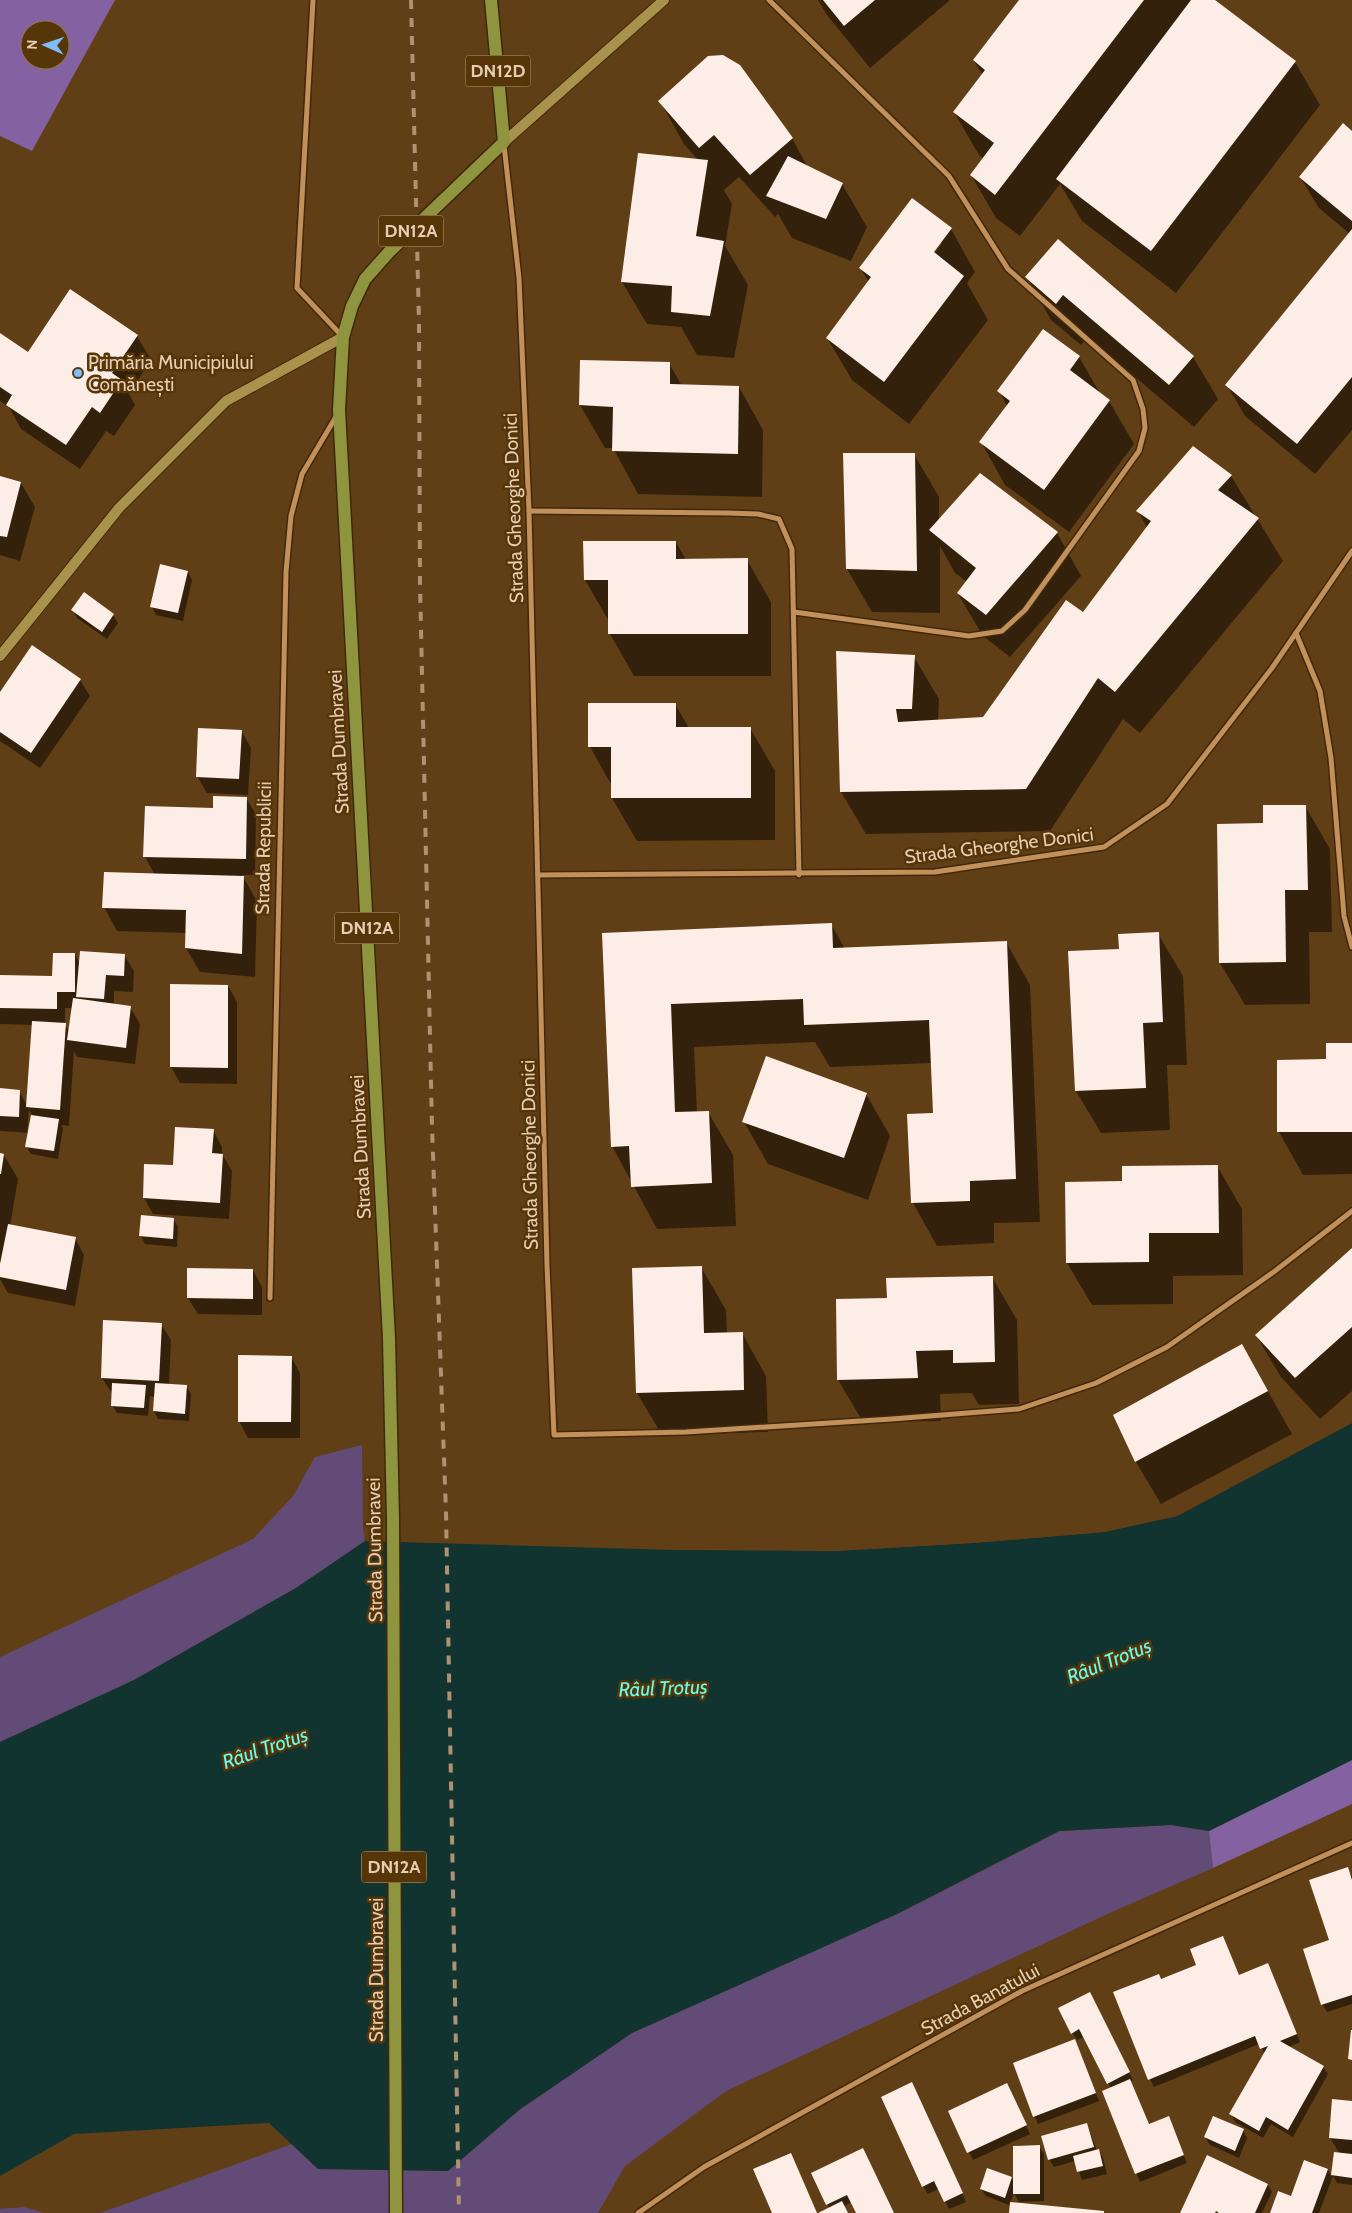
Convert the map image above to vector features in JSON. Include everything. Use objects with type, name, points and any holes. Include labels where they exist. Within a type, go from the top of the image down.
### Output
[{"type":"main road","name":"DN12D","points":[[492,0],[504,142]]},
{"type":"main road","name":"DN12A","points":[[504,142],[664,0]]},
{"type":"main road","name":"Strada Dumbravei","points":[[396,2213],[393,1520],[389,1338],[340,410],[343,337],[352,306],[365,279],[389,252],[504,142]]},
{"type":"main road","points":[[0,656],[120,508],[226,401],[343,337]]},
{"type":"street","points":[[313,0],[297,288],[343,337]]},
{"type":"street","points":[[769,0],[949,176],[1008,269],[1133,380],[1143,409],[1145,428],[1139,451],[1024,610],[1002,631],[969,636],[794,612]]},
{"type":"street","name":"Strada Gheorghe Donici","points":[[504,142],[519,278],[529,511],[547,1265],[554,1434],[686,1432],[892,1420],[1019,1409],[1096,1383],[1167,1347],[1275,1271],[1352,1212]]},
{"type":"street","name":"Strada Republicii","points":[[270,1298],[286,572],[291,516],[302,474],[340,410]]},
{"type":"street","points":[[529,511],[758,514],[779,519],[792,549],[799,875]]},
{"type":"street","name":"Strada Gheorghe Donici","points":[[538,875],[799,875],[935,872],[1104,847],[1167,804],[1272,668],[1352,551]]},
{"type":"street","points":[[1296,634],[1320,691],[1331,758],[1344,916],[1352,947]]},
{"type":"street","name":"Strada Banatului","points":[[638,2213],[704,2167],[1022,1991],[1352,1843]]},
{"type":"shaded area","points":[[0,0],[115,0],[32,151],[0,136]]},
{"type":"shaded area","points":[[362,1445],[363,1528],[365,1541],[296,1588],[134,1680],[0,1742],[0,1657],[253,1539],[293,1496],[315,1457]]},
{"type":"shaded area","points":[[1352,1760],[1352,1804],[1213,1868],[1209,1831]]},
{"type":"shaded area","points":[[1171,1825],[1209,1831],[1213,1868],[1114,1911],[726,2091],[625,2166],[598,2213],[100,2213],[292,2144],[318,2169],[448,2171],[519,2110],[632,2033],[897,1914],[1060,1831]]},
{"type":"shaded area","points":[[24,2207],[44,2213],[0,2213],[0,2209]]},
{"type":"water","name":"Râul Trotuș","points":[[1352,1423],[1352,1760],[1209,1831],[1171,1825],[1059,1831],[897,1914],[632,2033],[519,2110],[448,2171],[318,2169],[269,2123],[74,2134],[0,2176],[0,1742],[134,1680],[296,1588],[365,1541],[835,1551],[973,1543],[1104,1532],[1177,1516]]},
{"type":"pier","points":[[1352,1421],[1352,1423],[1177,1516],[1104,1532],[973,1543],[835,1551],[675,1550],[365,1541],[364,1539],[675,1547],[835,1548],[972,1541],[1103,1529],[1176,1514]]},
{"type":"building","points":[[823,0],[875,0],[844,26]]},
{"type":"building","points":[[1019,0],[1144,0],[995,195],[970,175],[994,143],[953,112],[985,70],[973,60]]},
{"type":"building","points":[[1191,0],[1215,0],[1296,61],[1151,251],[1056,179]]},
{"type":"building","points":[[723,55],[740,65],[793,138],[750,175],[714,135],[699,148],[658,101],[708,56]]},
{"type":"building","points":[[1343,123],[1352,131],[1352,221],[1299,177]]},
{"type":"building","points":[[638,153],[708,160],[696,236],[724,241],[710,316],[671,312],[672,286],[621,282]]},
{"type":"building","points":[[788,156],[843,183],[826,219],[766,196]]},
{"type":"building","points":[[912,198],[952,228],[934,252],[964,276],[884,382],[826,338],[871,277],[859,268]]},
{"type":"building","points":[[1352,229],[1352,377],[1297,444],[1225,385]]},
{"type":"building","points":[[1058,239],[1194,356],[1169,385],[1063,295],[1056,304],[1025,277]]},
{"type":"building","points":[[70,289],[138,335],[112,373],[122,380],[100,413],[92,407],[66,445],[6,405],[12,395],[0,387],[0,333],[28,352]]},
{"type":"building","points":[[1043,329],[1080,356],[1070,370],[1110,400],[1044,490],[979,442],[1010,401],[997,391]]},
{"type":"building","points":[[580,360],[670,362],[670,384],[739,386],[738,454],[612,451],[613,407],[579,405]]},
{"type":"building","points":[[1193,446],[1232,475],[1218,490],[1259,518],[1115,692],[1098,678],[1026,789],[840,792],[836,651],[915,655],[912,709],[896,709],[898,722],[983,717],[1066,600],[1083,612],[1151,521],[1136,511]]},
{"type":"building","points":[[843,453],[915,453],[917,571],[846,569]]},
{"type":"building","points":[[980,473],[1058,532],[986,615],[957,593],[976,568],[929,530]]},
{"type":"building","points":[[0,476],[21,482],[7,537],[0,536]]},
{"type":"building","points":[[583,541],[676,541],[676,559],[748,558],[748,634],[608,634],[608,580],[584,580]]},
{"type":"building","points":[[160,564],[188,571],[178,613],[150,607]]},
{"type":"building","points":[[84,592],[114,614],[102,632],[71,610]]},
{"type":"building","points":[[32,645],[81,679],[31,753],[0,732],[0,692]]},
{"type":"building","points":[[588,703],[676,703],[676,727],[751,727],[751,798],[611,798],[611,747],[588,747]]},
{"type":"building","points":[[198,728],[242,730],[239,779],[196,777]]},
{"type":"building","points":[[213,796],[247,797],[246,859],[143,857],[145,806],[213,808]]},
{"type":"building","points":[[1263,805],[1306,805],[1308,890],[1285,890],[1286,962],[1219,963],[1217,824],[1263,823]]},
{"type":"building","points":[[104,872],[244,876],[242,954],[185,948],[186,910],[102,908]]},
{"type":"building","points":[[832,923],[833,948],[1007,941],[1016,1179],[970,1181],[970,1201],[911,1203],[907,1114],[933,1113],[929,1020],[804,1025],[803,999],[671,1004],[675,1112],[709,1111],[712,1183],[631,1187],[629,1146],[611,1147],[602,933]]},
{"type":"building","points":[[1159,932],[1163,1022],[1143,1023],[1146,1088],[1075,1091],[1068,951],[1119,949],[1118,934]]},
{"type":"building","points":[[80,951],[125,954],[124,976],[106,975],[104,999],[76,997]]},
{"type":"building","points":[[53,953],[75,953],[75,992],[57,992],[57,1009],[0,1008],[0,975],[52,976]]},
{"type":"building","points":[[170,984],[228,985],[228,1068],[170,1067]]},
{"type":"building","points":[[73,998],[131,1006],[126,1048],[67,1040]]},
{"type":"building","points":[[32,1021],[66,1023],[60,1110],[26,1107]]},
{"type":"building","points":[[1326,1043],[1352,1043],[1352,1132],[1277,1132],[1277,1060],[1326,1059]]},
{"type":"building","points":[[766,1056],[867,1093],[844,1158],[742,1122]]},
{"type":"building","points":[[0,1088],[20,1090],[19,1117],[0,1116]]},
{"type":"building","points":[[31,1115],[59,1119],[54,1151],[25,1147]]},
{"type":"building","points":[[175,1127],[214,1129],[212,1153],[223,1154],[220,1203],[143,1198],[144,1164],[173,1165]]},
{"type":"building","points":[[0,1153],[4,1154],[1,1174],[0,1174]]},
{"type":"building","points":[[1218,1165],[1219,1233],[1149,1233],[1149,1262],[1066,1263],[1065,1182],[1122,1181],[1122,1166]]},
{"type":"building","points":[[141,1215],[174,1218],[173,1239],[139,1236]]},
{"type":"building","points":[[8,1224],[76,1237],[66,1290],[0,1277],[0,1264]]},
{"type":"building","points":[[1352,1248],[1352,1327],[1295,1378],[1255,1335]]},
{"type":"building","points":[[702,1266],[704,1333],[743,1332],[744,1390],[636,1393],[632,1268]]},
{"type":"building","points":[[187,1268],[253,1269],[253,1299],[187,1298]]},
{"type":"building","points":[[993,1276],[995,1362],[953,1363],[953,1350],[916,1351],[918,1378],[837,1380],[836,1299],[887,1298],[886,1278]]},
{"type":"building","points":[[103,1320],[162,1323],[159,1381],[101,1378]]},
{"type":"building","points":[[1242,1344],[1268,1391],[1135,1462],[1113,1415]]},
{"type":"building","points":[[238,1355],[292,1356],[291,1422],[238,1422]]},
{"type":"building","points":[[112,1383],[146,1385],[144,1408],[111,1406]]},
{"type":"building","points":[[155,1383],[187,1385],[185,1414],[153,1411]]},
{"type":"building","points":[[1348,1867],[1352,1880],[1352,1995],[1321,2005],[1303,1949],[1329,1940],[1309,1880]]},
{"type":"building","points":[[1223,1936],[1239,1975],[1268,1963],[1297,2034],[1280,2041],[1324,2066],[1288,2130],[1266,2117],[1259,2131],[1229,2114],[1268,2046],[1260,2049],[1255,2036],[1148,2080],[1113,1992],[1159,1974],[1161,1979],[1196,1965],[1190,1949]]},
{"type":"building","points":[[1090,1992],[1130,2072],[1107,2084],[1079,2029],[1071,2034],[1058,2008]]},
{"type":"building","points":[[1352,2030],[1352,2060],[1348,2059]]},
{"type":"building","points":[[1075,2039],[1096,2093],[1033,2117],[1013,2063]]},
{"type":"building","points":[[1130,2079],[1149,2124],[1169,2116],[1184,2155],[1135,2174],[1102,2091]]},
{"type":"building","points":[[912,2082],[963,2193],[944,2202],[934,2181],[922,2187],[881,2097]]},
{"type":"building","points":[[1007,2083],[1027,2125],[967,2153],[948,2111]]},
{"type":"building","points":[[1332,2099],[1352,2101],[1352,2140],[1329,2138]]},
{"type":"building","points":[[1213,2116],[1244,2129],[1235,2151],[1204,2137]]},
{"type":"building","points":[[1087,2123],[1094,2147],[1048,2160],[1041,2136]]},
{"type":"building","points":[[1040,2145],[1040,2194],[1013,2194],[1013,2146]]},
{"type":"building","points":[[863,2148],[894,2213],[856,2213],[847,2195],[826,2205],[811,2173]]},
{"type":"building","points":[[1099,2149],[1103,2166],[1077,2172],[1073,2156]]},
{"type":"building","points":[[1334,2152],[1352,2154],[1352,2178],[1331,2175]]},
{"type":"building","points":[[791,2153],[817,2213],[772,2213],[753,2169]]},
{"type":"building","points":[[1207,2155],[1268,2184],[1255,2213],[1219,2213],[1216,2211],[1215,2213],[1180,2213]]},
{"type":"building","points":[[1304,2160],[1328,2169],[1312,2213],[1270,2213],[1278,2191],[1291,2196]]},
{"type":"building","points":[[987,2168],[1012,2177],[1005,2198],[980,2189]]},
{"type":"building","points":[[842,2201],[848,2213],[818,2213]]},
{"type":"building","points":[[1010,2202],[1104,2211],[1104,2213],[1009,2213]]},
{"type":"railway","points":[[411,0],[419,322],[420,583],[432,1127],[446,1513],[459,2213]]},
{"type":"place","name":"Primăria Municipiului Comănești","points":[[78,373]]}]
